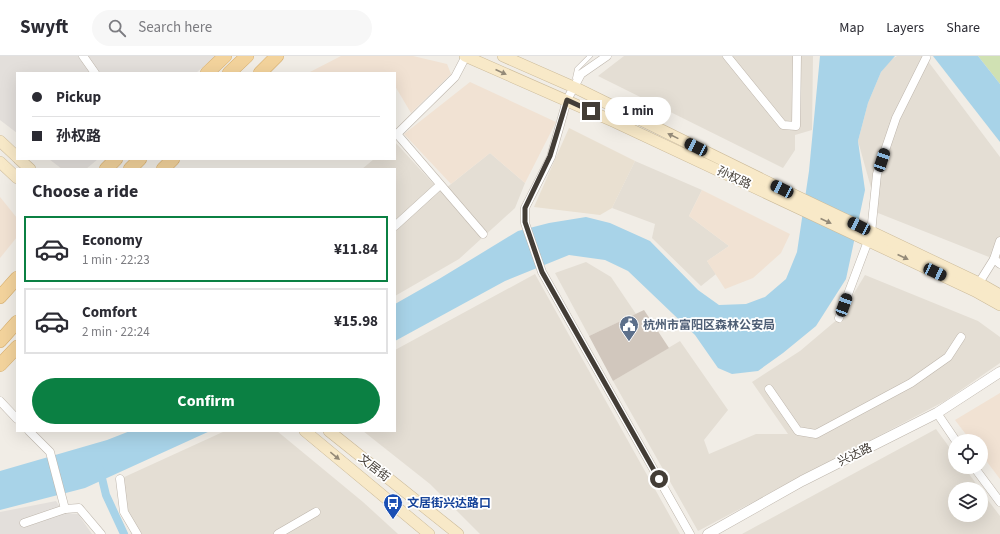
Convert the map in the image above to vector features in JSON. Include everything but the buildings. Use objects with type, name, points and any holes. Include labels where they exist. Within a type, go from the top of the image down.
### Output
[{"type":"main road","points":[[207,72],[225,56]]},
{"type":"main road","points":[[230,72],[247,56]]},
{"type":"main road","points":[[261,72],[277,56]]},
{"type":"main road","name":"孙权路","points":[[466,56],[793,200]]},
{"type":"main road","name":"孙权路","points":[[503,56],[574,87],[1000,305]]},
{"type":"main road","points":[[0,141],[16,156]]},
{"type":"main road","points":[[20,160],[29,168]]},
{"type":"main road","points":[[107,168],[115,160]]},
{"type":"main road","points":[[131,168],[139,160]]},
{"type":"main road","points":[[164,168],[172,160]]},
{"type":"main road","points":[[0,162],[16,177]]},
{"type":"main road","name":"孙权路","points":[[869,237],[979,283],[1000,295]]},
{"type":"main road","points":[[0,297],[16,279]]},
{"type":"main road","points":[[0,341],[16,323]]},
{"type":"main road","points":[[0,365],[16,348]]},
{"type":"main road","name":"文居街","points":[[306,432],[429,534]]},
{"type":"main road","name":"文居街","points":[[329,432],[458,534]]},
{"type":"street","points":[[83,56],[94,72]]},
{"type":"street","points":[[466,56],[455,77],[397,134],[483,234]]},
{"type":"street","points":[[606,56],[581,74],[567,100],[550,156],[525,208],[525,222],[542,272],[690,534]]},
{"type":"street","points":[[727,56],[784,125],[796,126],[798,56]]},
{"type":"street","points":[[839,318],[869,237],[877,174],[896,118],[926,58]]},
{"type":"street","points":[[396,225],[440,185]]},
{"type":"street","points":[[979,283],[997,262],[1000,241]]},
{"type":"street","points":[[769,389],[798,431],[816,434],[911,384],[948,357],[961,337]]},
{"type":"street","name":"兴达路","points":[[708,534],[802,481],[938,414],[1000,372]]},
{"type":"street","points":[[0,401],[16,418]]},
{"type":"street","points":[[938,414],[951,434]]},
{"type":"street","points":[[30,432],[50,452],[63,505]]},
{"type":"street","points":[[979,474],[1000,502]]},
{"type":"street","points":[[120,479],[124,512],[137,534]]},
{"type":"street","points":[[24,523],[63,505],[80,508],[101,534]]},
{"type":"street","points":[[278,534],[316,512]]},
{"type":"lane","points":[[574,87],[577,69],[590,56]]},
{"type":"shaded area","points":[[0,56],[215,56],[197,72],[16,72],[16,132],[0,120]]},
{"type":"shaded area","points":[[341,56],[413,56],[447,64],[451,74],[411,113],[396,88],[396,72],[310,72]]},
{"type":"shaded area","points":[[624,56],[813,56],[812,130],[795,135],[795,150],[783,168],[598,76]]},
{"type":"shaded area","points":[[897,56],[924,56],[1000,157],[1000,264],[994,259],[878,213],[858,141],[868,103],[881,72],[890,60]]},
{"type":"shaded area","points":[[470,82],[556,122],[525,183],[490,153],[451,184],[404,134]]},
{"type":"shaded area","points":[[569,128],[635,161],[612,208],[600,215],[534,207]]},
{"type":"shaded area","points":[[396,143],[441,192],[490,153],[525,183],[515,208],[459,259],[396,295],[396,168],[363,168],[373,160],[396,160]]},
{"type":"shaded area","points":[[50,160],[97,160],[87,168],[61,168]]},
{"type":"shaded area","points":[[635,161],[702,190],[689,216],[729,246],[707,261],[716,274],[701,286],[652,238],[655,224],[612,208]]},
{"type":"shaded area","points":[[702,190],[790,234],[781,253],[753,278],[725,289],[707,261],[729,246],[689,216]]},
{"type":"shaded area","points":[[0,197],[16,217],[16,238],[0,258]]},
{"type":"shaded area","points":[[586,262],[611,277],[636,314],[589,336],[555,273]]},
{"type":"shaded area","points":[[535,274],[680,534],[480,534],[430,484],[364,432],[396,432],[396,349]]},
{"type":"shaded area","points":[[865,275],[978,321],[1000,337],[1000,363],[945,401],[698,531],[613,381],[680,341],[728,410],[704,440],[709,454],[756,434],[788,434],[752,382],[800,351],[839,318]]},
{"type":"shaded area","points":[[1000,393],[1000,479],[988,463],[988,434],[966,434],[955,420]]},
{"type":"shaded area","points":[[936,429],[948,445],[948,474],[969,474],[975,482],[948,482],[948,522],[988,522],[988,500],[1000,516],[1000,534],[742,534]]},
{"type":"shaded area","points":[[223,432],[278,432],[363,502],[398,534],[136,534],[124,512],[120,479]]},
{"type":"shaded area","points":[[56,501],[64,513],[78,514],[92,534],[0,534],[0,512]]},
{"type":"green space","points":[[978,56],[1000,56],[1000,84]]},
{"type":"water","points":[[820,56],[895,56],[881,72],[868,103],[858,141],[865,190],[846,279],[816,326],[758,371],[732,374],[718,368],[695,335],[628,271],[605,260],[569,255],[505,281],[396,340],[396,303],[518,231],[549,223],[586,217],[610,223],[650,241],[698,290],[719,305],[746,304],[765,297],[786,279],[797,252],[809,171]]},
{"type":"water","points":[[933,56],[978,56],[1000,84],[1000,142]]},
{"type":"water","points":[[127,432],[208,432],[85,488],[0,510],[0,471],[107,440]]},
{"type":"waterway","points":[[100,470],[106,495],[124,534]]},
{"type":"place","name":"杭州市富阳区森林公安局","points":[[629,342]]},
{"type":"place","name":"文居街兴达路口","points":[[393,520]]},
{"type":"route","points":[[591,111],[567,100],[550,156],[528,199],[525,208],[525,222],[542,272],[659,479]]}]
